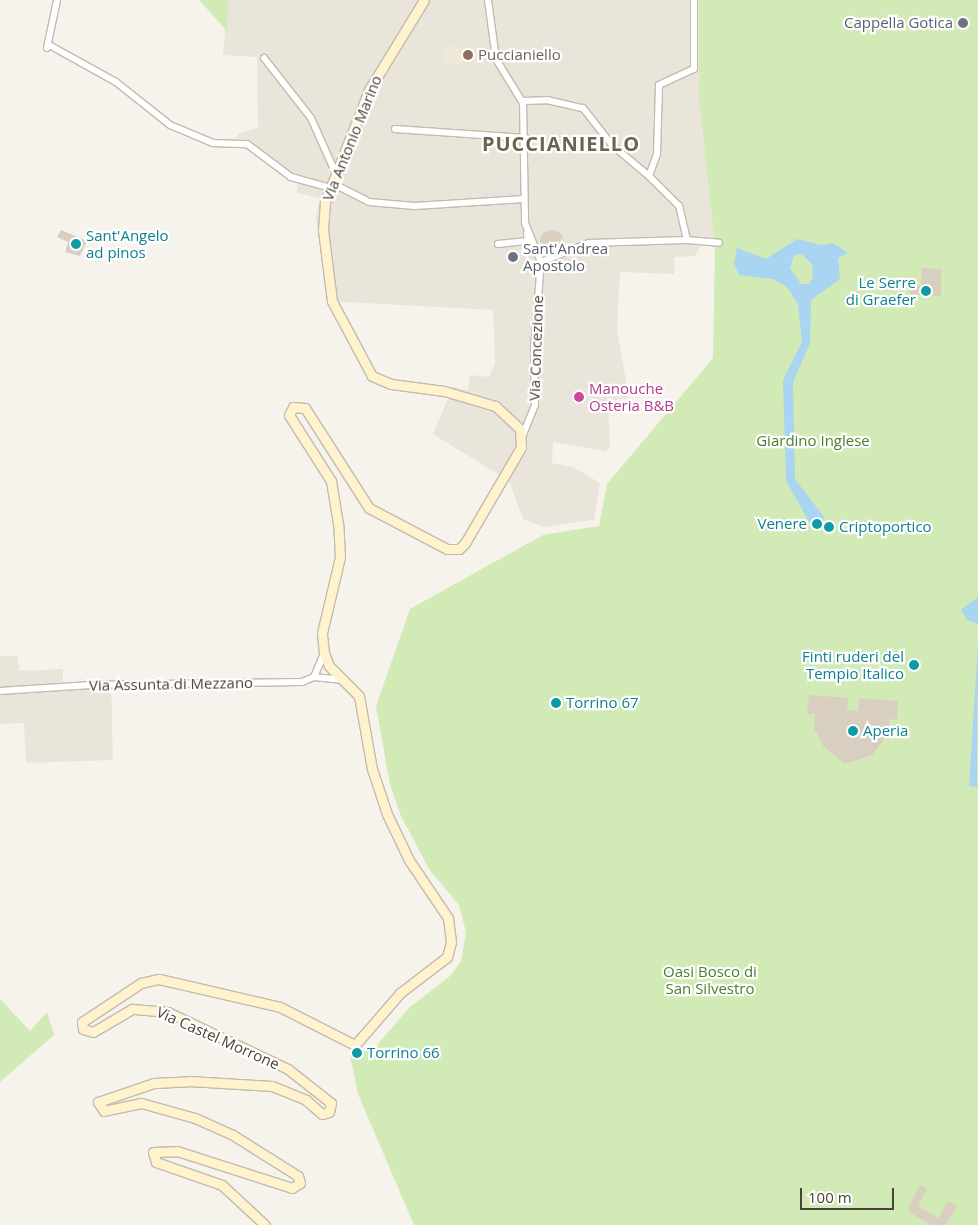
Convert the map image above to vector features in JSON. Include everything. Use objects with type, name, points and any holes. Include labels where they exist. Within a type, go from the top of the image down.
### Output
[{"type":"street","points":[[56,0],[49,47],[116,82],[170,125],[213,142],[247,144],[291,176],[334,183],[369,202],[415,206],[524,199]]},
{"type":"street","name":"Via Antonio Marino","points":[[424,0],[369,90],[334,183],[323,230],[332,301],[372,376],[391,384],[480,400],[507,416],[522,437]]},
{"type":"street","name":"Via Concezione","points":[[488,0],[496,60],[522,100],[526,138],[524,199],[527,229],[541,262],[534,348],[535,405],[522,437]]},
{"type":"street","points":[[649,176],[656,154],[659,85],[694,69],[694,0]]},
{"type":"street","points":[[264,58],[311,118],[334,183]]},
{"type":"street","points":[[522,100],[547,100],[583,108],[612,145],[649,176],[679,206],[687,240]]},
{"type":"street","points":[[395,129],[526,138]]},
{"type":"street","points":[[498,244],[528,241],[527,229]]},
{"type":"street","points":[[541,262],[589,243],[687,240],[719,243]]},
{"type":"street","points":[[345,681],[314,677],[324,653],[325,615],[340,557],[338,524],[331,481],[291,423],[289,415],[293,407],[305,408],[369,508],[446,549],[459,549],[473,532],[510,468],[522,437]]},
{"type":"street","points":[[324,653],[330,666],[345,681]]},
{"type":"street","name":"Via Assunta di Mezzano","points":[[0,691],[91,685],[302,682],[314,677]]},
{"type":"street","name":"Via Castel Morrone","points":[[265,1225],[222,1185],[190,1171],[160,1164],[153,1152],[177,1151],[292,1188],[300,1183],[298,1176],[233,1135],[194,1118],[141,1103],[104,1111],[98,1102],[154,1083],[189,1081],[272,1086],[306,1100],[322,1114],[329,1112],[331,1103],[288,1069],[168,1012],[132,1009],[93,1032],[83,1029],[82,1022],[141,983],[159,979],[280,1007],[355,1045],[400,993],[447,957],[452,942],[448,918],[409,860],[390,821],[372,768],[363,710],[345,681]]},
{"type":"shaded area","points":[[228,0],[699,0],[699,98],[715,247],[701,244],[695,256],[675,257],[674,274],[620,272],[617,329],[629,398],[608,401],[610,446],[606,451],[553,442],[552,463],[573,467],[600,483],[594,520],[543,527],[523,519],[509,481],[433,434],[453,387],[468,390],[470,375],[489,377],[495,363],[493,310],[327,301],[316,217],[320,198],[297,193],[298,183],[249,148],[234,145],[238,134],[258,128],[257,57],[223,55]]},
{"type":"shaded area","name":"Puccianiello","points":[[445,45],[490,49],[491,60],[465,58],[460,65],[444,64]]},
{"type":"shaded area","points":[[516,186],[524,186],[520,197],[482,197],[482,192],[515,191]]},
{"type":"shaded area","points":[[0,656],[17,656],[20,671],[63,669],[63,683],[111,681],[113,760],[26,763],[24,723],[0,724]]},
{"type":"green space","points":[[199,0],[228,0],[227,31]]},
{"type":"green space","name":"Oasi Bosco di San Silvestro","points":[[699,0],[978,0],[978,1225],[414,1225],[358,1094],[350,1055],[377,1045],[410,1007],[449,977],[461,962],[466,932],[459,905],[429,869],[401,816],[390,785],[376,706],[410,609],[543,535],[599,526],[607,484],[713,358],[715,247],[699,98]]},
{"type":"green space","points":[[0,999],[30,1031],[47,1012],[54,1035],[0,1082]]},
{"type":"water","points":[[797,239],[821,245],[833,243],[848,253],[838,258],[840,279],[811,300],[810,343],[793,382],[795,479],[824,517],[822,528],[811,525],[786,481],[783,380],[802,342],[798,304],[787,287],[773,279],[739,275],[734,264],[737,248],[766,259]],"holes":[[[802,254],[812,264],[813,277],[809,284],[801,284],[790,268],[794,255]]]},
{"type":"water","points":[[978,597],[978,624],[967,620],[961,610]]},
{"type":"water","points":[[978,643],[977,782],[977,787],[969,786]]},
{"type":"building","name":"Sant'Angelo ad pinos","points":[[61,230],[87,241],[80,256],[65,252],[68,242],[57,237]]},
{"type":"building","points":[[552,230],[560,234],[564,242],[560,250],[552,254],[544,250],[540,242],[544,234]]},
{"type":"building","points":[[922,268],[941,269],[941,296],[910,294],[911,285],[921,286]]},
{"type":"building","name":"Aperia","points":[[809,695],[848,698],[847,710],[853,711],[858,711],[859,698],[898,701],[897,720],[890,719],[889,733],[872,755],[845,764],[823,746],[814,728],[815,714],[807,714]]},
{"type":"building","points":[[920,1185],[927,1189],[918,1206],[938,1218],[948,1201],[957,1206],[945,1225],[931,1225],[911,1213],[908,1208]]},
{"type":"place","name":"Cappella Gotica","points":[[963,23]]},
{"type":"place","name":"Puccianiello","points":[[468,55]]},
{"type":"place","name":"Sant'Angelo ad pinos","points":[[76,244]]},
{"type":"place","name":"Sant'Andrea Apostolo","points":[[513,257]]},
{"type":"place","name":"Le Serre di Graefer","points":[[926,291]]},
{"type":"place","name":"Manouche Osteria B&B","points":[[579,397]]},
{"type":"place","name":"Venere","points":[[817,524]]},
{"type":"place","name":"Criptoportico","points":[[829,527]]},
{"type":"place","name":"Finti ruderi del Tempio Italico","points":[[914,665]]},
{"type":"place","name":"Torrino 67","points":[[556,703]]},
{"type":"place","name":"Aperia","points":[[853,731]]},
{"type":"place","name":"Torrino 66","points":[[357,1053]]},
{"type":"district","name":"PUCCIANIELLO","points":[[561,143]]},
{"type":"park label","name":"Giardino Inglese","points":[[813,441]]}]
